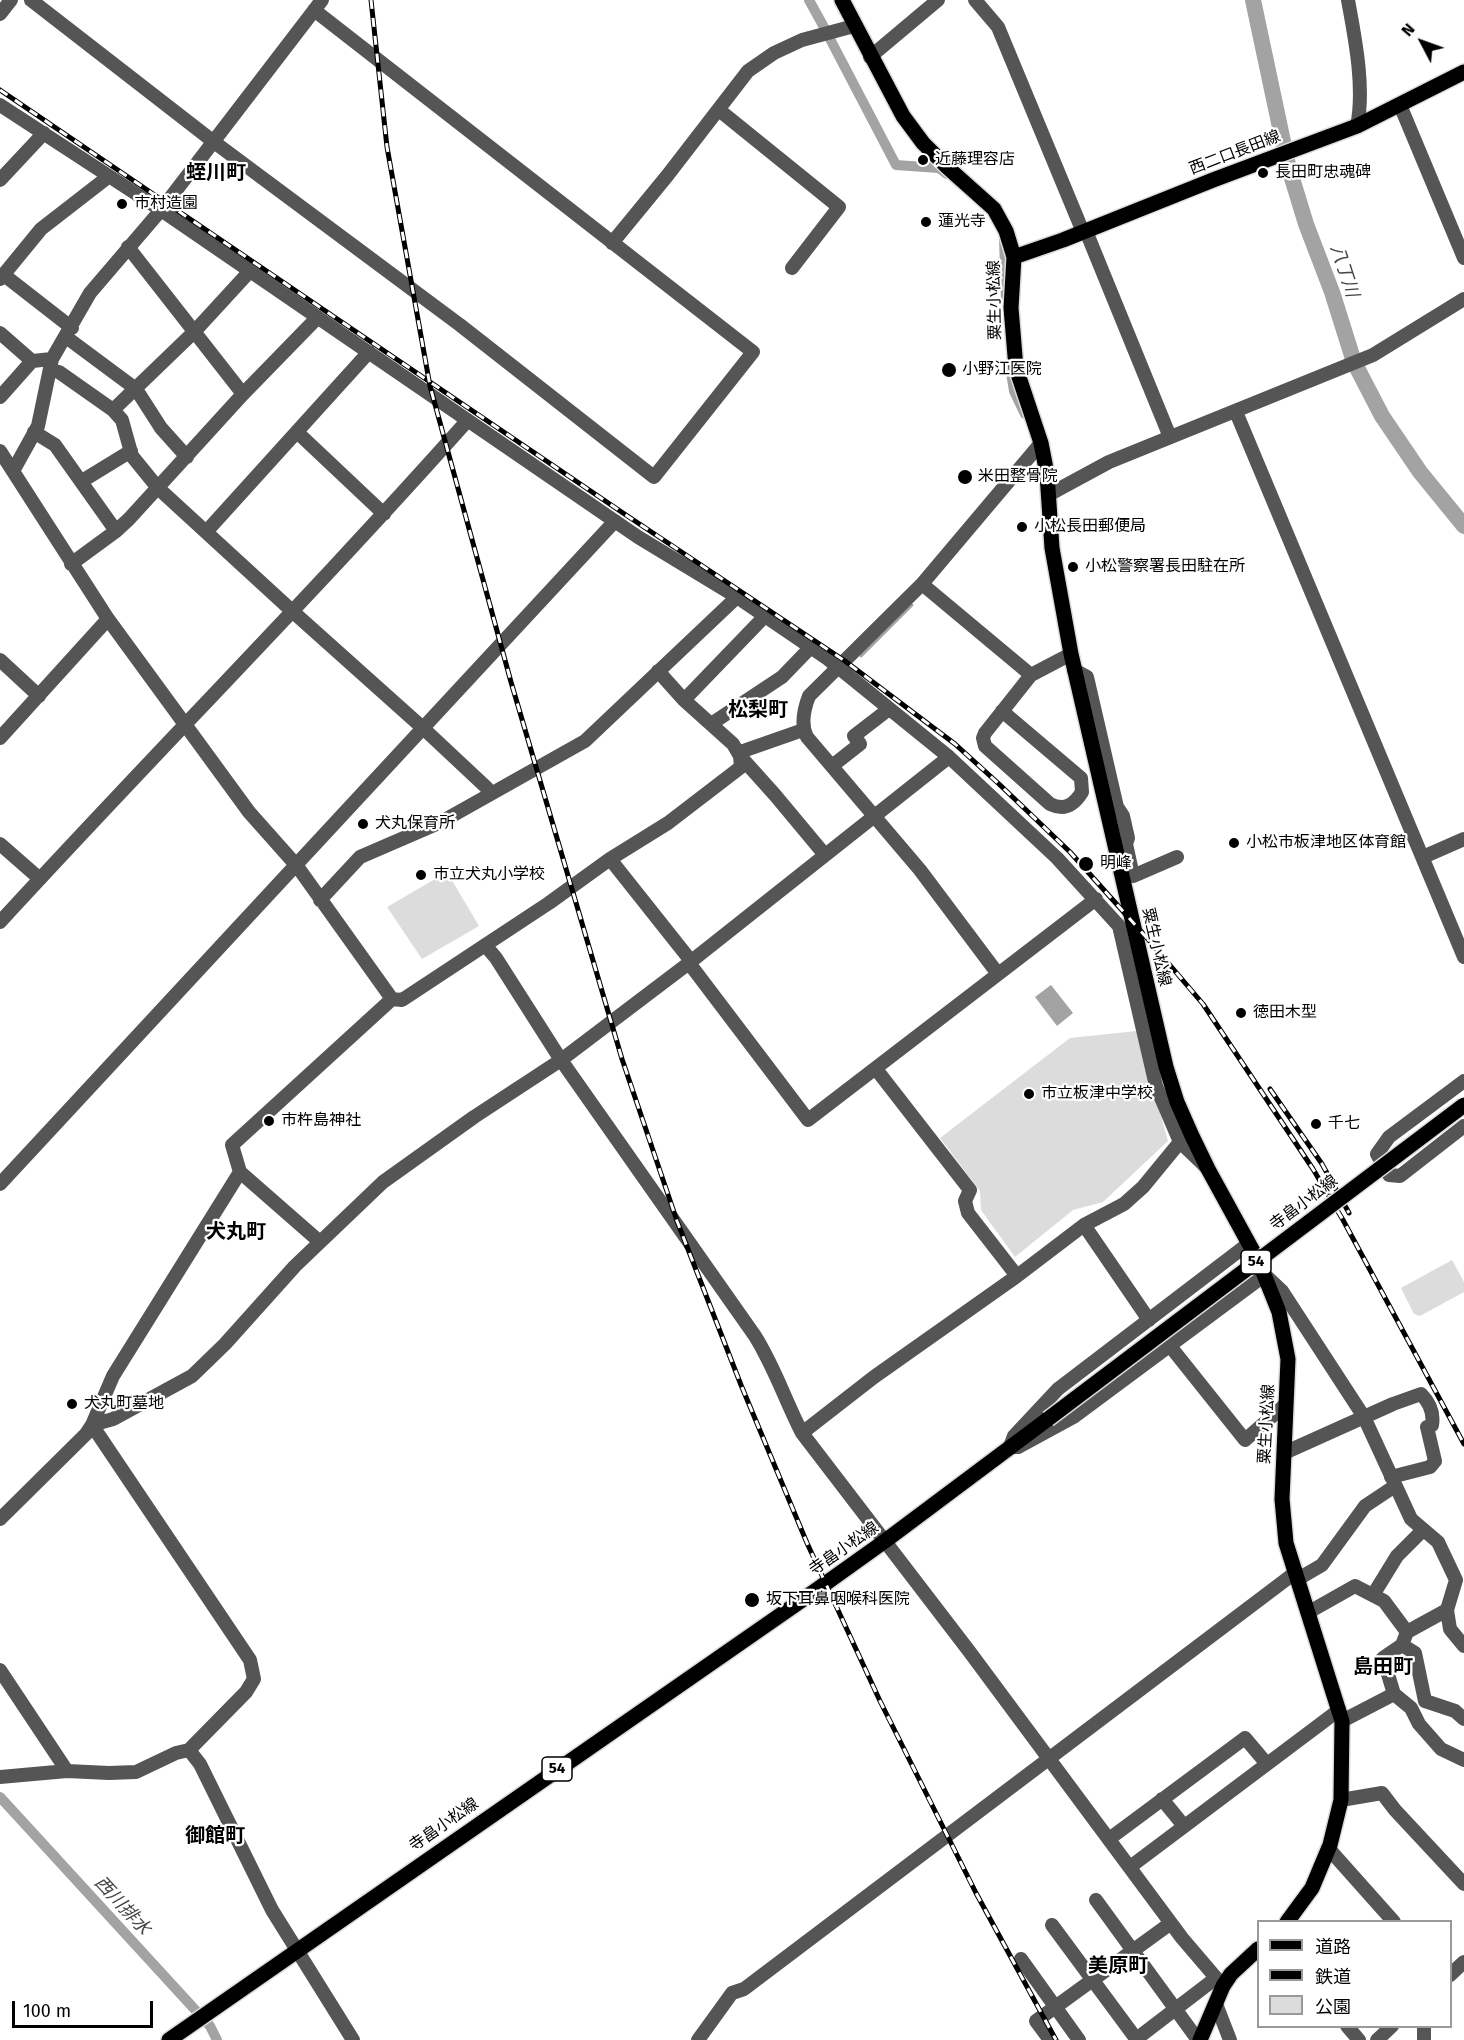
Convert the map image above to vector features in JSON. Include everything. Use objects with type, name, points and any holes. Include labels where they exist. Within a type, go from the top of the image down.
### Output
[{"type":"main road","name":"粟生小松線","points":[[842,0],[903,116],[923,143],[994,209],[1006,231],[1014,257],[1011,308],[1016,368],[1041,443],[1047,474],[1052,548],[1073,662],[1166,1067],[1177,1102],[1208,1169],[1265,1275],[1279,1311],[1288,1359],[1282,1499],[1286,1543],[1341,1715],[1341,1800],[1329,1849],[1312,1888],[1288,1920]]},
{"type":"main road","name":"西二口長田線","points":[[1014,257],[1357,126],[1464,72]]},
{"type":"main road","name":"寺畠小松線","points":[[169,2040],[885,1541],[1464,1105]]},
{"type":"main road","points":[[1199,2040],[1216,2004],[1219,1982],[1257,1950]]},
{"type":"street","points":[[0,14],[11,0]]},
{"type":"street","points":[[14,471],[38,426],[51,364],[90,294],[161,210],[214,142],[318,5],[612,243],[753,352],[654,477],[460,325],[214,142],[31,0]]},
{"type":"street","points":[[870,57],[938,0]]},
{"type":"street","points":[[975,0],[998,27],[1083,232],[1088,236],[1170,437]]},
{"type":"street","points":[[1348,0],[1357,51],[1359,116],[1357,126]]},
{"type":"street","points":[[612,243],[748,71],[774,53],[802,40],[854,26]]},
{"type":"street","points":[[0,105],[161,210],[638,537],[737,597],[811,647],[949,757],[1057,858],[1119,926],[1156,1086],[1180,1142],[1208,1169]]},
{"type":"street","points":[[1400,105],[1464,258]]},
{"type":"street","points":[[719,110],[839,207],[792,268]]},
{"type":"street","points":[[0,180],[44,133]]},
{"type":"street","points":[[108,177],[41,229],[2,277],[136,389],[161,428],[187,457]]},
{"type":"street","points":[[128,247],[243,394]]},
{"type":"street","points":[[113,410],[194,332],[250,271]]},
{"type":"street","points":[[1048,495],[1109,462],[1373,355],[1464,299]]},
{"type":"street","points":[[71,564],[116,531],[317,318]]},
{"type":"street","points":[[0,333],[32,361],[51,364],[113,410],[122,420],[132,456],[158,488],[487,788]]},
{"type":"street","points":[[206,532],[369,352]]},
{"type":"street","points":[[0,397],[32,361]]},
{"type":"street","points":[[1236,412],[1464,957]]},
{"type":"street","points":[[0,922],[291,610],[384,514],[467,421]]},
{"type":"street","points":[[34,432],[55,445],[116,531]]},
{"type":"street","points":[[297,432],[384,514]]},
{"type":"street","points":[[998,974],[920,870],[803,730],[804,709],[809,696],[922,584],[1041,443]]},
{"type":"street","points":[[0,451],[108,619],[187,724],[249,812],[297,866],[392,999]]},
{"type":"street","points":[[82,482],[131,451]]},
{"type":"street","points":[[0,1184],[615,521]]},
{"type":"street","points":[[922,584],[1031,675]]},
{"type":"street","points":[[320,900],[360,856],[441,822],[585,741],[737,597]]},
{"type":"street","points":[[684,700],[765,616]]},
{"type":"street","points":[[0,738],[108,619]]},
{"type":"street","points":[[711,724],[782,677],[811,647]]},
{"type":"street","points":[[0,660],[39,696]]},
{"type":"street","points":[[1002,711],[1081,778],[1082,792],[1072,805],[1064,808],[1050,804],[985,746],[983,738],[985,733],[1002,711],[1031,675],[1073,662],[1086,677],[1117,807],[1123,816],[1133,876],[1177,857]]},
{"type":"street","points":[[658,671],[684,700],[733,744],[740,756],[825,855]]},
{"type":"street","points":[[832,766],[860,744],[854,736],[889,709]]},
{"type":"street","points":[[320,1242],[240,1172],[232,1145],[392,999],[402,1000],[610,859],[668,823],[741,767],[740,756],[743,751],[803,730]]},
{"type":"street","points":[[92,1425],[112,1419],[192,1376],[225,1344],[295,1266],[383,1182],[561,1060],[690,962],[949,757]]},
{"type":"street","points":[[1423,857],[1464,839]]},
{"type":"street","points":[[0,844],[40,879]]},
{"type":"street","points":[[610,859],[808,1120],[1096,899]]},
{"type":"street","points":[[485,945],[496,958],[561,1060],[755,1336],[771,1361],[802,1433],[1171,1923],[1219,1982],[1176,2009],[1136,2040],[1052,1925]]},
{"type":"street","points":[[876,1069],[970,1191],[965,1201],[968,1213],[1017,1276]]},
{"type":"street","points":[[1464,1081],[1389,1137],[1377,1154],[1389,1175],[1400,1176],[1464,1126]]},
{"type":"street","points":[[802,1433],[874,1377],[1017,1276],[1084,1225],[1124,1204],[1143,1187],[1180,1142]]},
{"type":"street","points":[[0,1518],[86,1434],[113,1376],[240,1172]]},
{"type":"street","points":[[1084,1225],[1149,1320]]},
{"type":"street","points":[[1248,1244],[1058,1389],[1014,1436],[1010,1448],[1018,1447],[1076,1416],[1265,1275],[1282,1291],[1364,1417],[1411,1520],[1438,1542],[1456,1580],[1447,1610],[1450,1629],[1464,1646]]},
{"type":"street","points":[[1170,1346],[1245,1440],[1286,1404]]},
{"type":"street","points":[[698,2040],[732,1993],[744,1989],[1297,1575],[1322,1565],[1365,1506],[1393,1481],[1434,1465],[1427,1427],[1432,1425],[1433,1416],[1428,1402],[1421,1394],[1284,1453]]},
{"type":"street","points":[[0,1777],[67,1771],[136,1772],[176,1753],[189,1750],[246,1692],[254,1679],[250,1660],[92,1425]]},
{"type":"street","points":[[1373,1595],[1397,1556],[1424,1530]]},
{"type":"street","points":[[1308,1612],[1355,1586],[1384,1601],[1415,1653],[1425,1701],[1460,1715],[1464,1700]]},
{"type":"street","points":[[1447,1610],[1405,1638],[1383,1658],[1394,1694],[1411,1708],[1419,1724],[1441,1749],[1464,1760]]},
{"type":"street","points":[[0,1670],[67,1771]]},
{"type":"street","points":[[1130,1866],[1267,1764],[1341,1715],[1394,1694]]},
{"type":"street","points":[[1109,1839],[1245,1738],[1267,1764]]},
{"type":"street","points":[[189,1750],[200,1764],[272,1910],[353,2040]]},
{"type":"street","points":[[1341,1800],[1382,1793],[1464,1884]]},
{"type":"street","points":[[1162,1799],[1184,1826]]},
{"type":"street","points":[[1329,1849],[1392,1920]]},
{"type":"street","points":[[1096,1900],[1199,2040]]},
{"type":"street","points":[[1050,2040],[1036,2021],[1171,1923]]},
{"type":"street","points":[[1021,1959],[1079,2040]]},
{"type":"street","points":[[1452,1973],[1464,1962]]},
{"type":"street","points":[[1216,2004],[1230,2040]]},
{"type":"street","points":[[1349,2028],[1359,2040]]},
{"type":"street","points":[[1377,2040],[1390,2028]]},
{"type":"green space","points":[[447,872],[479,926],[422,959],[387,907]]},
{"type":"green space","points":[[1137,1031],[1168,1141],[1103,1202],[1073,1210],[1015,1257],[981,1210],[980,1191],[940,1138],[1070,1038]]},
{"type":"green space","points":[[1452,1260],[1464,1282],[1464,1292],[1420,1316],[1414,1314],[1401,1288]]},
{"type":"shaded area","points":[[1051,985],[1073,1013],[1057,1026],[1035,997]]},
{"type":"waterway","points":[[809,0],[825,29]]},
{"type":"waterway","name":"八丁川","points":[[1253,0],[1288,165],[1354,362],[1382,416],[1420,472],[1464,526]]},
{"type":"waterway","points":[[829,37],[896,165],[939,168],[947,174]]},
{"type":"waterway","points":[[1004,238],[1006,301]]},
{"type":"waterway","points":[[1010,367],[1014,391],[1025,414]]},
{"type":"waterway","points":[[861,656],[912,605]]},
{"type":"waterway","name":"西川排水","points":[[0,1797],[210,2026],[217,2040]]},
{"type":"railway","points":[[371,0],[387,147],[430,386],[511,682],[622,1059],[677,1221],[741,1385],[807,1543],[880,1701],[976,1893],[1056,2040]]},
{"type":"railway","points":[[0,90],[845,661],[955,744],[999,784],[1070,852],[1203,1004],[1313,1169],[1464,1444]]},
{"type":"railway","points":[[1270,1089],[1322,1164],[1349,1213]]},
{"type":"place","name":"近藤理容店","points":[[923,160]]},
{"type":"place","name":"長田町忠魂碑","points":[[1263,173]]},
{"type":"place","name":"市村造園","points":[[122,204]]},
{"type":"place","name":"蓮光寺","points":[[926,222]]},
{"type":"place","name":"小野江医院","points":[[949,370]]},
{"type":"place","name":"米田整骨院","points":[[965,477]]},
{"type":"place","name":"小松長田郵便局","points":[[1022,527]]},
{"type":"place","name":"小松警察署長田駐在所","points":[[1073,567]]},
{"type":"place","name":"犬丸保育所","points":[[363,824]]},
{"type":"place","name":"小松市板津地区体育館","points":[[1234,843]]},
{"type":"place","name":"明峰","points":[[1086,864]]},
{"type":"place","name":"市立犬丸小学校","points":[[421,875]]},
{"type":"place","name":"徳田木型","points":[[1241,1013]]},
{"type":"place","name":"市立板津中学校","points":[[1029,1094]]},
{"type":"place","name":"市杵島神社","points":[[269,1121]]},
{"type":"place","name":"千七","points":[[1316,1124]]},
{"type":"place","name":"犬丸町墓地","points":[[72,1404]]},
{"type":"place","name":"坂下耳鼻咽喉科医院","points":[[752,1600]]},
{"type":"district","name":"蛭川町","points":[[216,173]]},
{"type":"district","name":"松梨町","points":[[758,710]]},
{"type":"district","name":"犬丸町","points":[[236,1232]]},
{"type":"district","name":"島田町","points":[[1383,1667]]},
{"type":"district","name":"御館町","points":[[215,1836]]},
{"type":"district","name":"美原町","points":[[1118,1966]]}]
